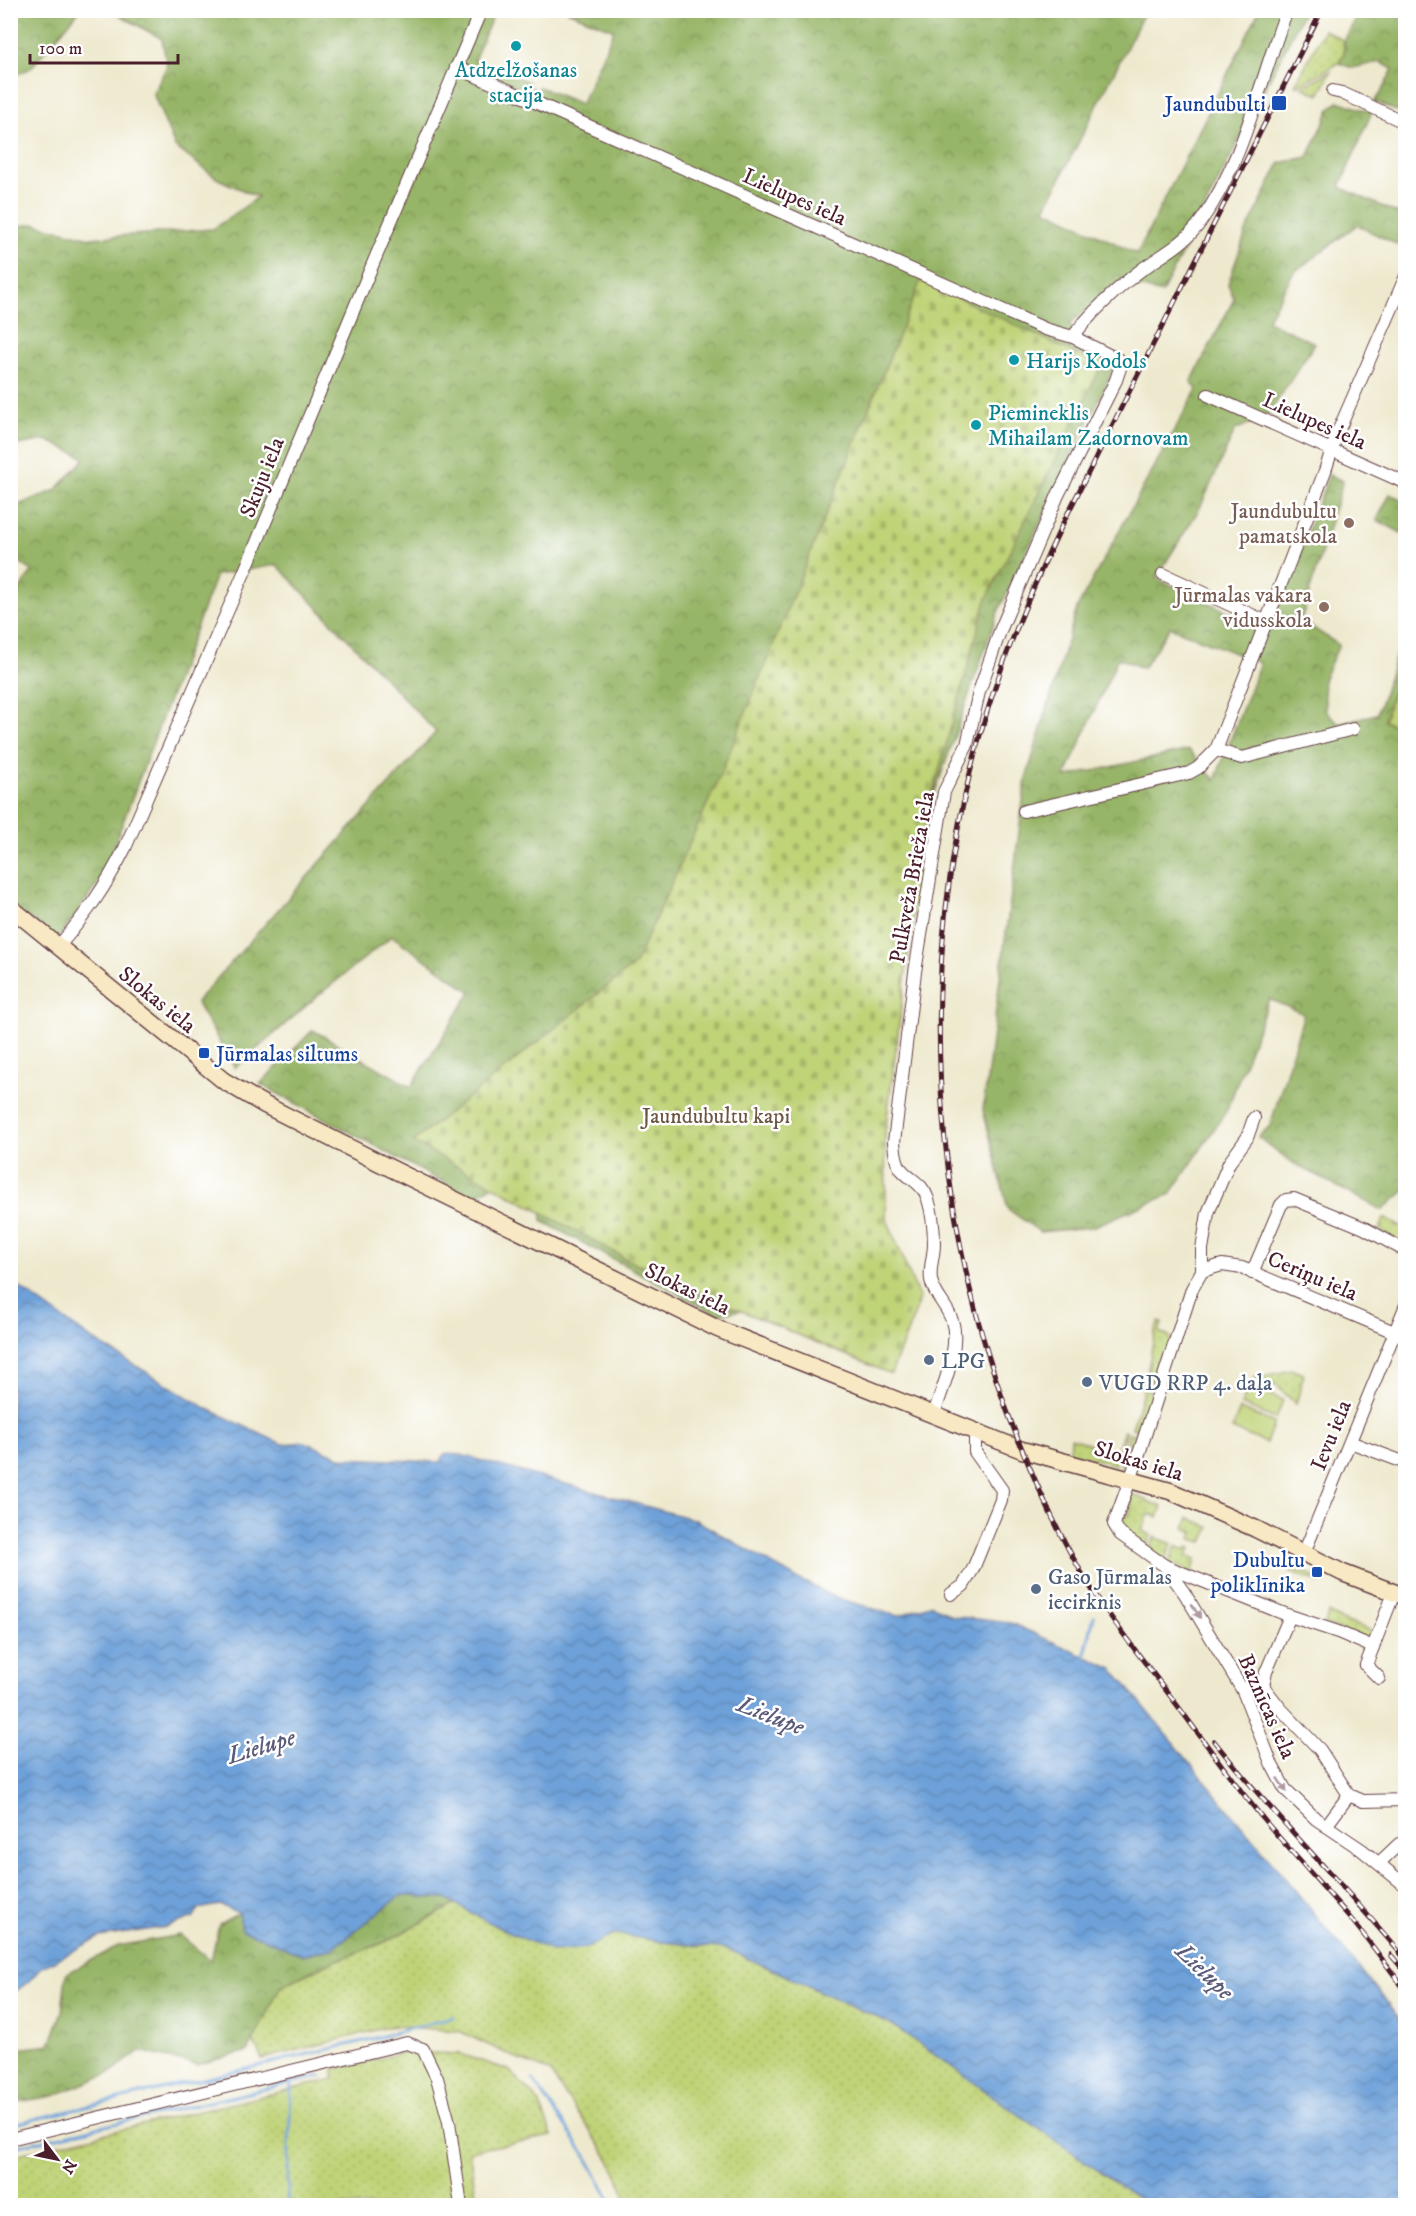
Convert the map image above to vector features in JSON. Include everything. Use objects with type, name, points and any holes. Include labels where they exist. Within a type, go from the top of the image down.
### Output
[{"type":"main road","name":"Slokas iela","points":[[10,907],[224,1081],[264,1105],[701,1321],[1031,1452],[1130,1479],[1197,1502],[1343,1572],[1400,1595]]},
{"type":"street","name":"Skuju iela","points":[[58,947],[89,911],[108,884],[125,848],[247,566],[481,10]]},
{"type":"street","points":[[1073,337],[1089,317],[1139,271],[1187,238],[1201,222],[1228,174],[1240,147],[1287,10]]},
{"type":"street","name":"Lielupes iela","points":[[456,67],[1044,329],[1073,337],[1119,360]]},
{"type":"street","points":[[1333,91],[1406,123]]},
{"type":"street","points":[[1024,811],[1189,773],[1198,768],[1216,750],[1325,471],[1331,450],[1406,276]]},
{"type":"street","name":"Pulkveža Brieža iela","points":[[934,1414],[952,1357],[954,1340],[952,1321],[933,1289],[930,1279],[934,1245],[927,1197],[923,1188],[900,1168],[894,1142],[915,972],[938,821],[944,792],[967,745],[978,692],[1000,632],[1058,495],[1116,380],[1120,368],[1119,360]]},
{"type":"street","name":"Lielupes iela","points":[[1208,395],[1406,483]]},
{"type":"street","points":[[1163,574],[1265,621]]},
{"type":"street","points":[[1216,750],[1242,758],[1353,729]]},
{"type":"street","points":[[1130,1479],[1192,1289],[1202,1270],[1202,1249],[1208,1213],[1229,1163],[1247,1138],[1254,1118]]},
{"type":"street","points":[[1252,1273],[1281,1205],[1287,1200],[1294,1199],[1364,1228],[1406,1251]]},
{"type":"street","name":"Ceriņu iela","points":[[1202,1270],[1229,1266],[1252,1273],[1400,1334]]},
{"type":"street","name":"Ievu iela","points":[[1304,1553],[1350,1442],[1400,1334],[1406,1305]]},
{"type":"street","points":[[951,1594],[963,1586],[973,1569],[1001,1500],[1002,1490],[975,1452],[975,1431]]},
{"type":"street","points":[[1350,1442],[1406,1463]]},
{"type":"street","name":"Baznīcas iela","points":[[1130,1479],[1114,1524],[1120,1534],[1165,1566],[1185,1594],[1243,1691],[1278,1780],[1300,1806],[1379,1863],[1406,1886]]},
{"type":"street","points":[[1165,1566],[1373,1647]]},
{"type":"street","points":[[1379,1678],[1366,1665],[1400,1595]]},
{"type":"street","points":[[1290,1616],[1266,1672],[1263,1686],[1280,1708],[1320,1750],[1349,1795],[1363,1801],[1406,1800]]},
{"type":"street","points":[[1243,1691],[1263,1686]]},
{"type":"street","points":[[1326,1826],[1349,1795]]},
{"type":"street","points":[[1379,1863],[1394,1847],[1399,1844],[1406,1845]]},
{"type":"street","points":[[10,2139],[407,2043],[423,2049],[437,2078],[449,2122],[461,2205]]},
{"type":"green space","points":[[10,11],[79,11],[31,68],[11,77]]},
{"type":"green space","points":[[103,11],[495,11],[474,60],[529,82],[528,86],[537,90],[539,87],[581,104],[614,30],[567,11],[1145,11],[1045,209],[1137,254],[1259,11],[1304,11],[1162,293],[1118,282],[1069,325],[1115,366],[998,612],[926,818],[885,1132],[886,1217],[771,1306],[716,1314],[542,1221],[542,1195],[505,1178],[472,1198],[260,1084],[313,1030],[411,1087],[471,992],[392,936],[314,999],[235,1068],[196,1002],[436,732],[277,565],[216,575],[102,878],[58,939],[11,906],[10,605],[32,571],[11,556],[11,508],[56,490],[85,458],[46,440],[11,446],[11,227],[35,224],[90,238],[213,229],[258,197],[218,179],[175,147],[153,93],[167,66],[162,39],[116,13]]},
{"type":"green space","points":[[1360,11],[1405,11],[1405,115],[1376,102],[1340,187],[1405,217],[1405,251],[1396,244],[1357,225],[1293,273],[1267,321],[1315,343],[1268,415],[1235,430],[1200,508],[1156,578],[1269,631],[1329,475],[1343,481],[1301,620],[1339,645],[1323,680],[1326,712],[1338,723],[1377,714],[1405,629],[1405,656],[1384,721],[1406,729],[1405,1191],[1382,1210],[1293,1163],[1258,1137],[1270,1126],[1304,1014],[1269,999],[1227,1110],[1171,1194],[1092,1227],[1040,1232],[1008,1209],[983,1110],[1026,779],[1077,608],[1197,389],[1191,382],[1234,299],[1228,284],[1246,232],[1280,163],[1308,157],[1330,109],[1339,101],[1366,111],[1381,93],[1393,69],[1380,62],[1352,68],[1339,63],[1344,53],[1344,41]],"holes":[[[1170,627],[1260,663],[1215,780],[1189,750],[1065,777],[1118,658],[1143,668]]]},
{"type":"green space","points":[[1324,30],[1344,41],[1344,53],[1339,63],[1295,85]]},
{"type":"green space","points":[[1331,71],[1319,95],[1302,87]]},
{"type":"green space","name":"Jaundubultu kapi","points":[[921,280],[1101,366],[986,600],[926,817],[885,1132],[886,1217],[920,1300],[891,1374],[654,1274],[413,1142],[635,964],[720,776]]},
{"type":"green space","points":[[1390,494],[1405,501],[1405,535],[1377,520]]},
{"type":"green space","points":[[1405,656],[1405,729],[1384,721]]},
{"type":"green space","points":[[1384,1218],[1405,1229],[1405,1247],[1380,1230]]},
{"type":"green space","points":[[1159,1322],[1162,1323],[1159,1332],[1169,1336],[1171,1341],[1156,1381],[1150,1382],[1146,1380],[1155,1331]]},
{"type":"green space","points":[[1292,1370],[1304,1374],[1296,1404],[1277,1386],[1254,1378]]},
{"type":"green space","points":[[1249,1386],[1283,1400],[1276,1419],[1241,1405]]},
{"type":"green space","points":[[1144,1388],[1150,1391],[1153,1398],[1142,1432],[1132,1428]]},
{"type":"green space","points":[[1240,1409],[1274,1423],[1266,1443],[1232,1429]]},
{"type":"green space","points":[[1124,1431],[1127,1433],[1116,1465],[1070,1452],[1071,1438],[1116,1452]]},
{"type":"green space","points":[[1130,1433],[1140,1436],[1130,1469],[1120,1466]]},
{"type":"green space","points":[[1129,1493],[1162,1507],[1158,1517],[1149,1514],[1142,1531],[1151,1535],[1145,1549],[1131,1539],[1121,1526],[1122,1515],[1128,1516],[1132,1505],[1126,1502]]},
{"type":"green space","points":[[1189,1518],[1210,1527],[1203,1542],[1191,1539],[1193,1532],[1185,1528]]},
{"type":"green space","points":[[1155,1537],[1172,1544],[1165,1561],[1148,1551]]},
{"type":"green space","points":[[1176,1546],[1186,1550],[1187,1547],[1191,1548],[1187,1556],[1196,1560],[1192,1573],[1169,1563]]},
{"type":"green space","points":[[1282,1559],[1320,1580],[1319,1583],[1279,1566]]},
{"type":"green space","points":[[1328,1613],[1373,1631],[1371,1637],[1367,1639],[1325,1625]]},
{"type":"green space","points":[[401,1895],[447,1899],[456,1904],[385,1942],[324,1965],[280,1987],[248,2051],[196,2065],[140,2051],[110,2073],[53,2096],[11,2103],[11,2045],[18,2049],[50,2045],[62,2012],[66,1974],[118,1946],[180,1935],[211,1961],[219,1924],[239,1913],[332,1949]]},
{"type":"green space","points":[[456,1904],[503,1930],[587,1948],[615,1934],[727,1949],[891,2024],[1147,2205],[630,2205],[610,2160],[549,2071],[459,2031],[392,2026],[262,2059],[253,2041],[279,1988],[324,1965],[385,1942]]},
{"type":"green space","points":[[407,2052],[460,2054],[509,2070],[539,2102],[552,2136],[469,2151],[478,2206],[11,2205],[10,2156],[334,2079],[334,2069]]},
{"type":"water","name":"Lielupe","points":[[11,1281],[90,1338],[206,1408],[282,1444],[305,1442],[342,1458],[441,1462],[444,1454],[461,1455],[696,1520],[796,1578],[837,1598],[898,1616],[932,1604],[951,1616],[1011,1623],[1113,1669],[1387,2002],[1405,2027],[1405,2205],[1147,2205],[891,2024],[728,1949],[615,1934],[587,1948],[552,1951],[503,1930],[447,1899],[401,1895],[332,1949],[302,1955],[242,1930],[239,1913],[220,1905],[198,1909],[194,1917],[167,1927],[100,1937],[42,1967],[11,1995]]},
{"type":"waterway","points":[[1084,1658],[1094,1616]]},
{"type":"waterway","points":[[10,2125],[376,2038],[453,2017]]},
{"type":"waterway","points":[[10,2148],[321,2076]]},
{"type":"waterway","points":[[533,2080],[586,2156],[614,2206]]},
{"type":"waterway","points":[[287,2206],[291,2083]]},
{"type":"railway","points":[[1322,10],[1065,519],[1034,586],[1007,654],[983,723],[965,795],[950,879],[941,965],[940,1051],[945,1137],[956,1222],[974,1306],[999,1388],[1030,1468],[1057,1528],[1108,1614],[1229,1775],[1265,1821],[1351,1919],[1406,1991]]},
{"type":"railway","points":[[1214,1741],[1406,1960]]},
{"type":"railway","points":[[1391,1955],[1406,1973]]},
{"type":"place","name":"Atdzelžošanas stacija","points":[[516,46]]},
{"type":"place","name":"Jaundubulti","points":[[1279,103]]},
{"type":"place","name":"Harijs Kodols","points":[[1014,360]]},
{"type":"place","name":"Piemineklis Mihailam Zadornovam","points":[[976,425]]},
{"type":"place","name":"Jaundubultu pamatskola","points":[[1349,523]]},
{"type":"place","name":"Jūrmalas vakara vidusskola","points":[[1324,607]]},
{"type":"place","name":"Jūrmalas siltums","points":[[204,1053]]},
{"type":"place","name":"LPG","points":[[929,1360]]},
{"type":"place","name":"VUGD RRP 4. daļa","points":[[1087,1382]]},
{"type":"place","name":"Dubultu poliklīnika","points":[[1317,1572]]},
{"type":"place","name":"Gaso Jūrmalas iecirknis","points":[[1036,1589]]}]
